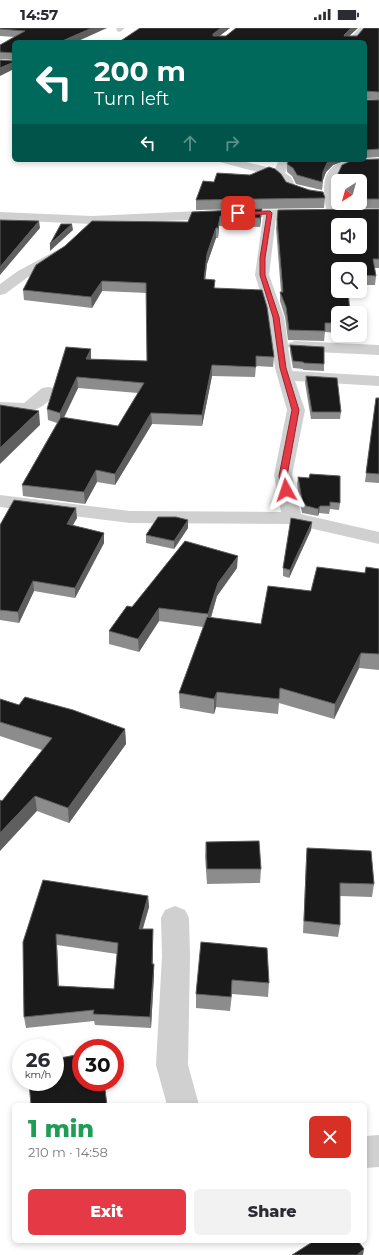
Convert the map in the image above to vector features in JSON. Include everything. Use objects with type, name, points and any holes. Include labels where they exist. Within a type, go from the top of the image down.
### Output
[{"type":"street","points":[[352,40],[365,28]]},
{"type":"street","points":[[236,162],[279,174],[287,180],[290,187],[313,194],[331,197],[331,176]]},
{"type":"street","points":[[279,174],[285,162]]},
{"type":"street","points":[[332,174],[335,169],[345,164],[379,162]]},
{"type":"street","points":[[270,213],[262,275],[276,317],[285,376],[296,410],[283,476],[292,518]]},
{"type":"street","points":[[0,216],[92,220],[270,213],[349,213]]},
{"type":"street","points":[[0,291],[23,274],[63,251],[78,238],[92,220]]},
{"type":"street","points":[[280,345],[379,350]]},
{"type":"street","points":[[285,376],[379,381]]},
{"type":"street","points":[[0,407],[28,408],[48,392]]},
{"type":"street","points":[[0,501],[130,517],[292,518],[379,538]]},
{"type":"street","points":[[175,918],[176,956],[172,1065],[182,1103]]},
{"type":"street","points":[[367,1152],[379,1151]]},
{"type":"building","points":[[92,28],[65,40],[12,40],[12,53],[0,52],[0,45],[25,31],[0,29]]},
{"type":"building","points":[[140,28],[221,28],[213,34],[213,36],[226,36],[236,28],[351,28],[344,36],[357,36],[364,28],[379,28],[379,92],[367,91],[367,40],[122,40]]},
{"type":"building","points":[[0,60],[12,61],[12,63],[0,68]]},
{"type":"building","points":[[367,100],[379,100],[379,149],[367,150]]},
{"type":"building","points":[[367,159],[379,159],[379,199],[367,199],[367,174],[338,174],[342,165],[349,162],[367,162]]},
{"type":"building","points":[[288,162],[328,162],[323,172],[322,182],[297,175],[293,168],[287,164]]},
{"type":"building","points":[[269,167],[275,169],[281,174],[286,182],[309,190],[323,192],[325,198],[196,200],[203,181],[214,182],[217,173],[250,175]]},
{"type":"building","points":[[262,209],[260,218],[220,216],[218,228],[216,228],[207,254],[204,279],[215,280],[214,288],[262,290],[267,307],[274,357],[256,356],[256,367],[212,365],[202,415],[151,413],[115,474],[96,470],[84,492],[22,485],[61,417],[118,426],[144,383],[77,377],[60,413],[47,409],[66,347],[91,349],[86,359],[147,361],[146,283],[102,281],[91,297],[23,290],[36,265],[65,246],[92,221],[188,222],[192,212]]},
{"type":"building","points":[[379,209],[379,259],[373,259],[376,276],[367,275],[367,262],[331,262],[331,298],[349,298],[349,306],[331,306],[331,323],[325,323],[325,331],[289,330],[286,307],[280,292],[283,292],[277,219],[278,210]]},
{"type":"building","points":[[0,220],[39,221],[0,267]]},
{"type":"building","points":[[61,224],[72,224],[50,244]]},
{"type":"building","points":[[290,345],[324,347],[324,364],[293,361]]},
{"type":"building","points":[[306,376],[337,378],[341,412],[312,412]]},
{"type":"building","points":[[376,398],[379,398],[379,474],[366,473]]},
{"type":"building","points":[[0,405],[39,411],[0,448]]},
{"type":"building","points":[[310,474],[340,476],[340,503],[330,502],[330,506],[320,506],[318,509],[303,505],[298,477],[309,478]]},
{"type":"building","points":[[14,500],[76,508],[67,524],[104,533],[75,588],[33,581],[18,612],[0,610],[0,525]]},
{"type":"building","points":[[158,517],[176,517],[188,520],[174,541],[146,535]]},
{"type":"building","points":[[291,518],[312,522],[290,570],[283,568]]},
{"type":"building","points":[[185,541],[238,556],[218,583],[208,614],[159,608],[138,639],[109,631],[127,606],[132,607]]},
{"type":"building","points":[[317,567],[365,573],[366,567],[379,569],[379,654],[361,653],[335,704],[280,688],[279,699],[217,692],[214,699],[179,693],[207,617],[261,624],[268,586],[311,591]]},
{"type":"building","points":[[25,697],[73,710],[125,729],[68,808],[35,796],[0,833],[0,800],[2,801],[52,738],[0,722],[0,699],[19,705]]},
{"type":"building","points":[[259,841],[261,869],[207,869],[206,842]]},
{"type":"building","points":[[307,848],[371,851],[374,884],[340,883],[340,925],[304,921]]},
{"type":"building","points":[[43,880],[148,896],[139,929],[153,929],[152,964],[154,964],[150,1017],[93,1014],[94,1010],[24,1017],[23,942]],"holes":[[[56,934],[118,943],[114,989],[58,986]]]},
{"type":"building","points":[[201,942],[267,948],[269,983],[232,980],[231,997],[196,994]]},
{"type":"building","points":[[72,1056],[72,1091],[105,1091],[107,1103],[31,1103],[30,1091],[64,1091],[64,1057]]},
{"type":"building","points":[[311,1243],[360,1243],[364,1249],[357,1255],[292,1255]]},
{"type":"route","points":[[238,213],[270,213],[262,275],[276,317],[283,368],[296,410],[283,476],[286,490]]}]
